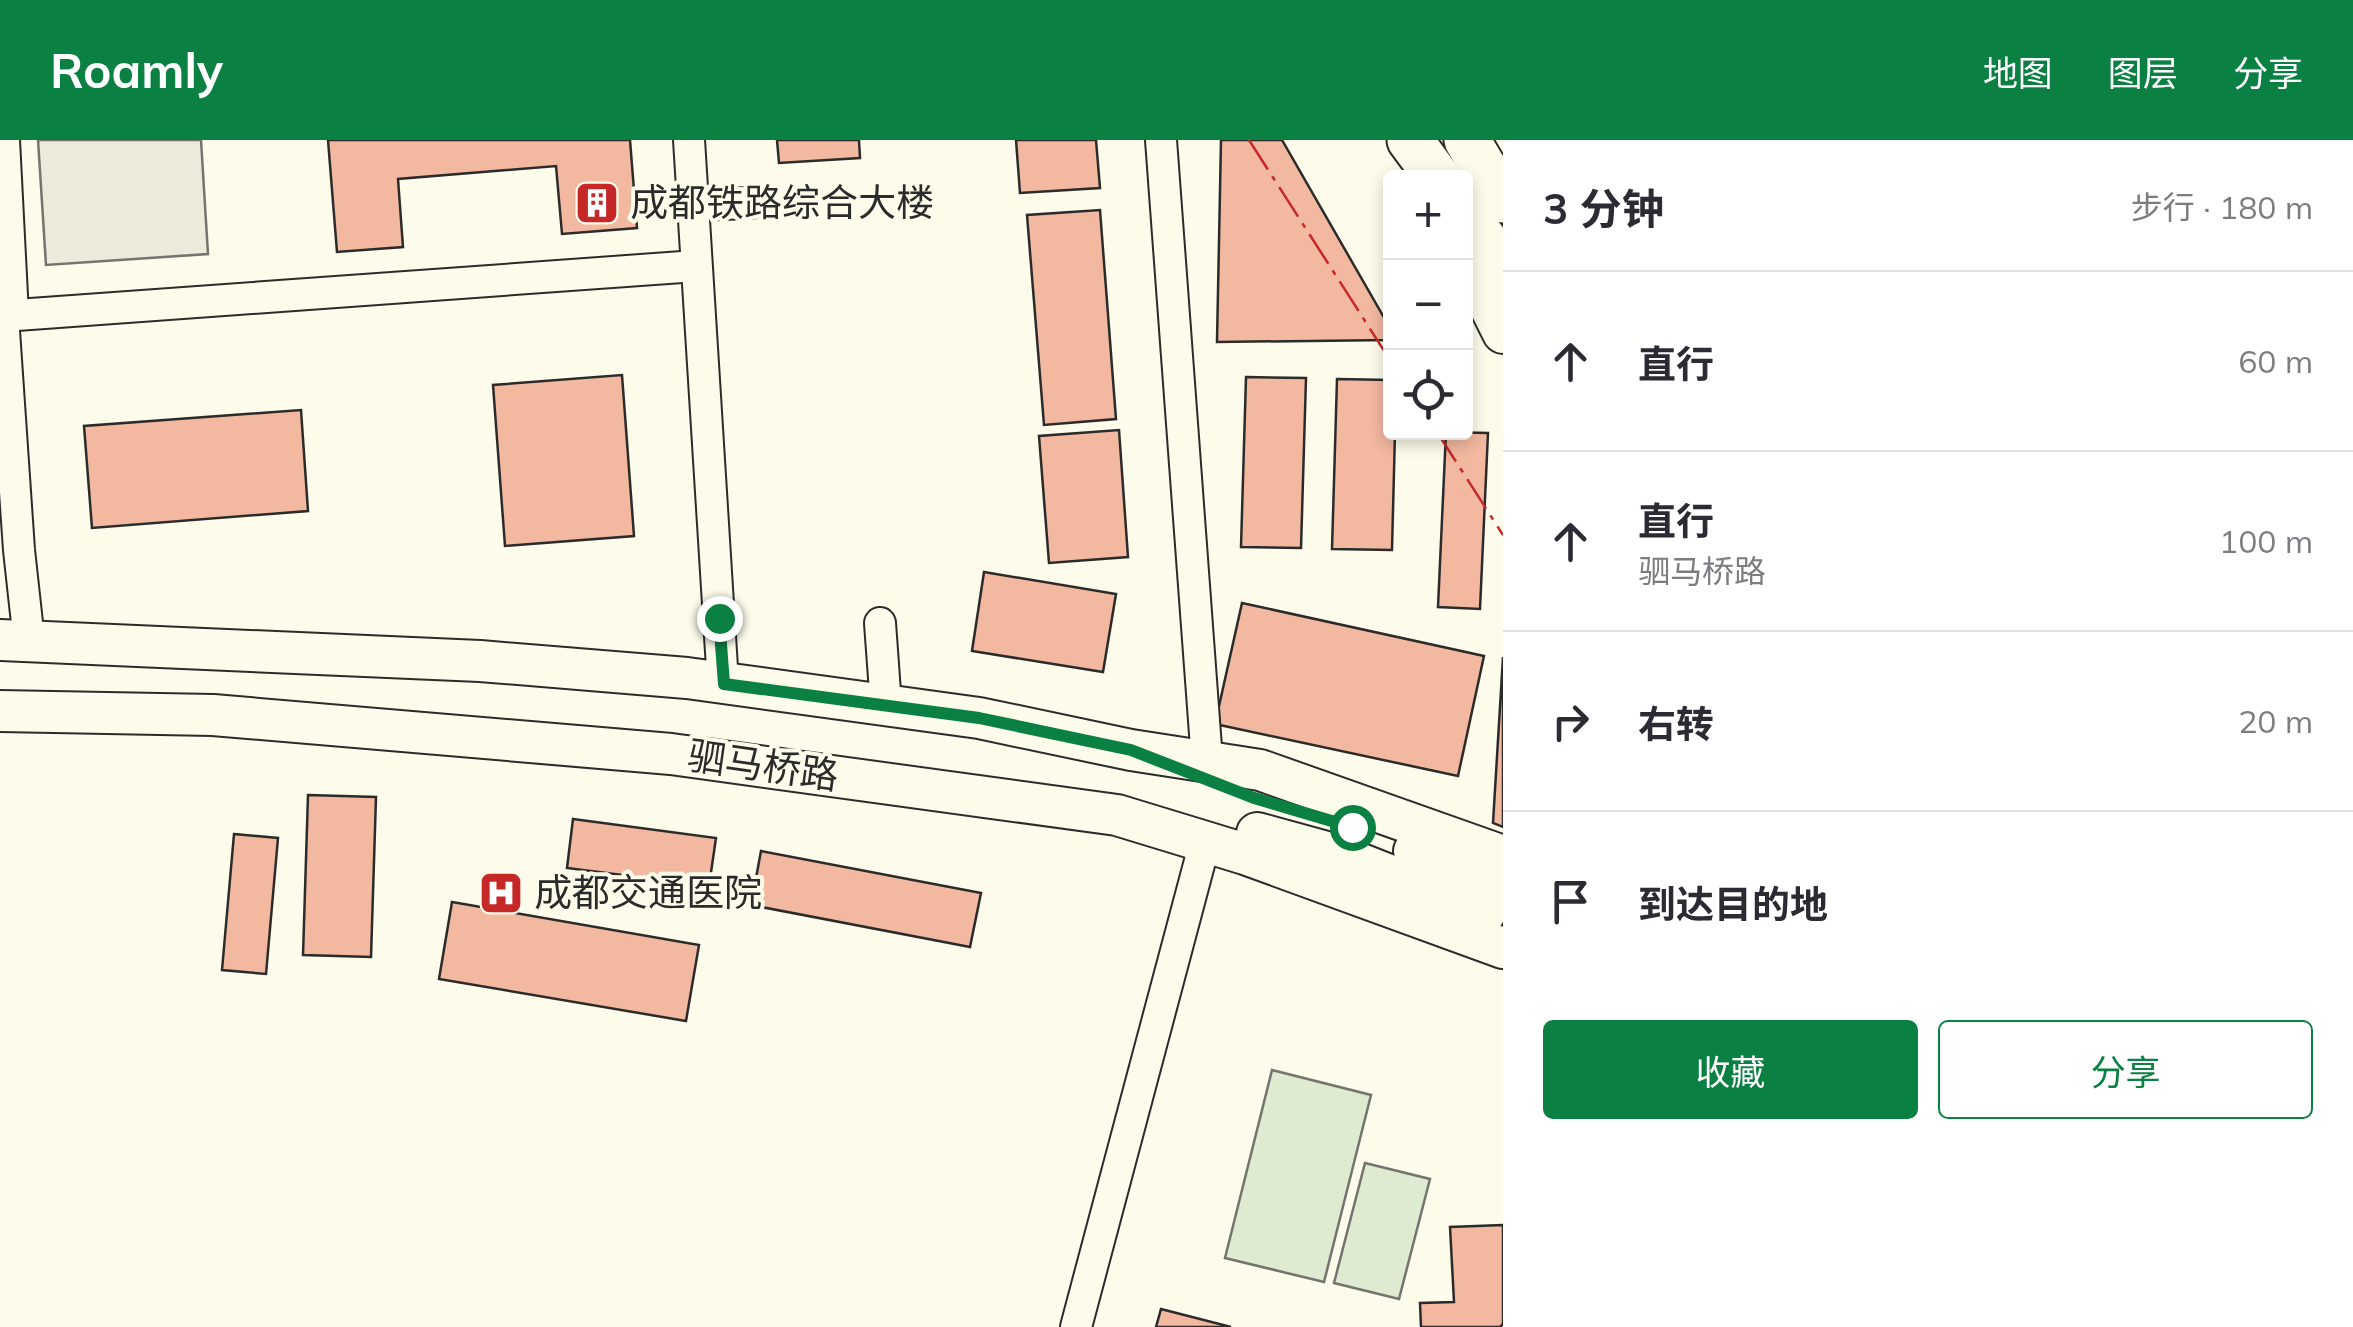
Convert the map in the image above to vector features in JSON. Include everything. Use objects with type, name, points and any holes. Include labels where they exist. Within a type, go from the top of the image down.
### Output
[{"type":"highway","points":[[1408,140],[1432,170]]},
{"type":"highway","points":[[1467,140],[1503,200]]},
{"type":"highway","points":[[1473,225],[1503,266]]},
{"type":"main road","points":[[1408,140],[1421,170]]},
{"type":"main road","points":[[1481,140],[1503,164]]},
{"type":"main road","points":[[1466,260],[1503,333]]},
{"type":"main road","name":"驷马桥路","points":[[14,641],[480,661],[687,678],[979,718],[1131,750],[1260,770],[1503,856]]},
{"type":"main road","name":"驷马桥路","points":[[0,711],[213,715],[653,752],[1116,816],[1234,823],[1245,854],[1503,948]]},
{"type":"main road","points":[[1131,750],[1234,823],[1341,856],[1503,920]]},
{"type":"main road","points":[[1234,823],[1352,827],[1503,886]]},
{"type":"street","points":[[4,140],[5,314],[20,550],[14,641]]},
{"type":"street","points":[[688,140],[724,684]]},
{"type":"street","points":[[1161,140],[1207,761]]},
{"type":"street","points":[[693,205],[751,203]]},
{"type":"street","points":[[5,314],[696,266]]},
{"type":"street","points":[[880,623],[886,706]]},
{"type":"street","points":[[1076,1327],[1234,823]]},
{"type":"green space","points":[[1272,1070],[1371,1095],[1324,1282],[1225,1258]]},
{"type":"green space","points":[[1365,1163],[1430,1179],[1399,1299],[1334,1283]]},
{"type":"shaded area","points":[[38,140],[201,140],[208,254],[46,265]]},
{"type":"building","name":"成都铁路综合大楼","points":[[328,140],[630,140],[637,228],[562,234],[556,166],[398,179],[403,247],[337,252]]},
{"type":"building","points":[[777,140],[859,140],[860,158],[779,163]]},
{"type":"building","points":[[1016,140],[1096,140],[1100,188],[1020,193]]},
{"type":"building","points":[[1221,140],[1282,140],[1383,316],[1383,340],[1217,342]]},
{"type":"building","points":[[1100,210],[1116,419],[1044,425],[1027,215]]},
{"type":"building","points":[[622,375],[634,536],[505,546],[493,385]]},
{"type":"building","points":[[1246,377],[1306,378],[1301,548],[1241,547]]},
{"type":"building","points":[[1337,379],[1383,380],[1383,440],[1395,440],[1392,550],[1332,549]]},
{"type":"building","points":[[301,410],[308,511],[92,528],[84,426]]},
{"type":"building","points":[[1119,430],[1128,557],[1049,563],[1039,436]]},
{"type":"building","points":[[1473,433],[1488,433],[1480,609],[1438,607],[1446,440],[1473,440]]},
{"type":"building","points":[[984,572],[1116,594],[1103,672],[972,651]]},
{"type":"building","points":[[1242,603],[1484,656],[1458,776],[1215,724]]},
{"type":"building","points":[[1503,657],[1503,827],[1493,823]]},
{"type":"building","points":[[308,795],[376,797],[371,957],[303,955]]},
{"type":"building","points":[[573,819],[716,838],[709,886],[567,868]]},
{"type":"building","points":[[234,834],[278,838],[266,974],[222,970]]},
{"type":"building","points":[[761,851],[981,893],[970,947],[751,905]]},
{"type":"building","points":[[452,902],[699,945],[686,1021],[439,979]]},
{"type":"building","points":[[1503,1225],[1503,1324],[1421,1327],[1420,1303],[1454,1302],[1450,1227]]},
{"type":"building","points":[[1161,1309],[1231,1327],[1156,1327]]},
{"type":"power","points":[[1249,140],[1384,350]]},
{"type":"power","points":[[1442,440],[1503,535]]},
{"type":"place","name":"成都铁路综合大楼","points":[[597,203]]},
{"type":"place","name":"成都交通医院","points":[[501,893]]},
{"type":"route","points":[[719,618],[724,684],[979,718],[1131,750],[1254,798],[1352,827]]}]
